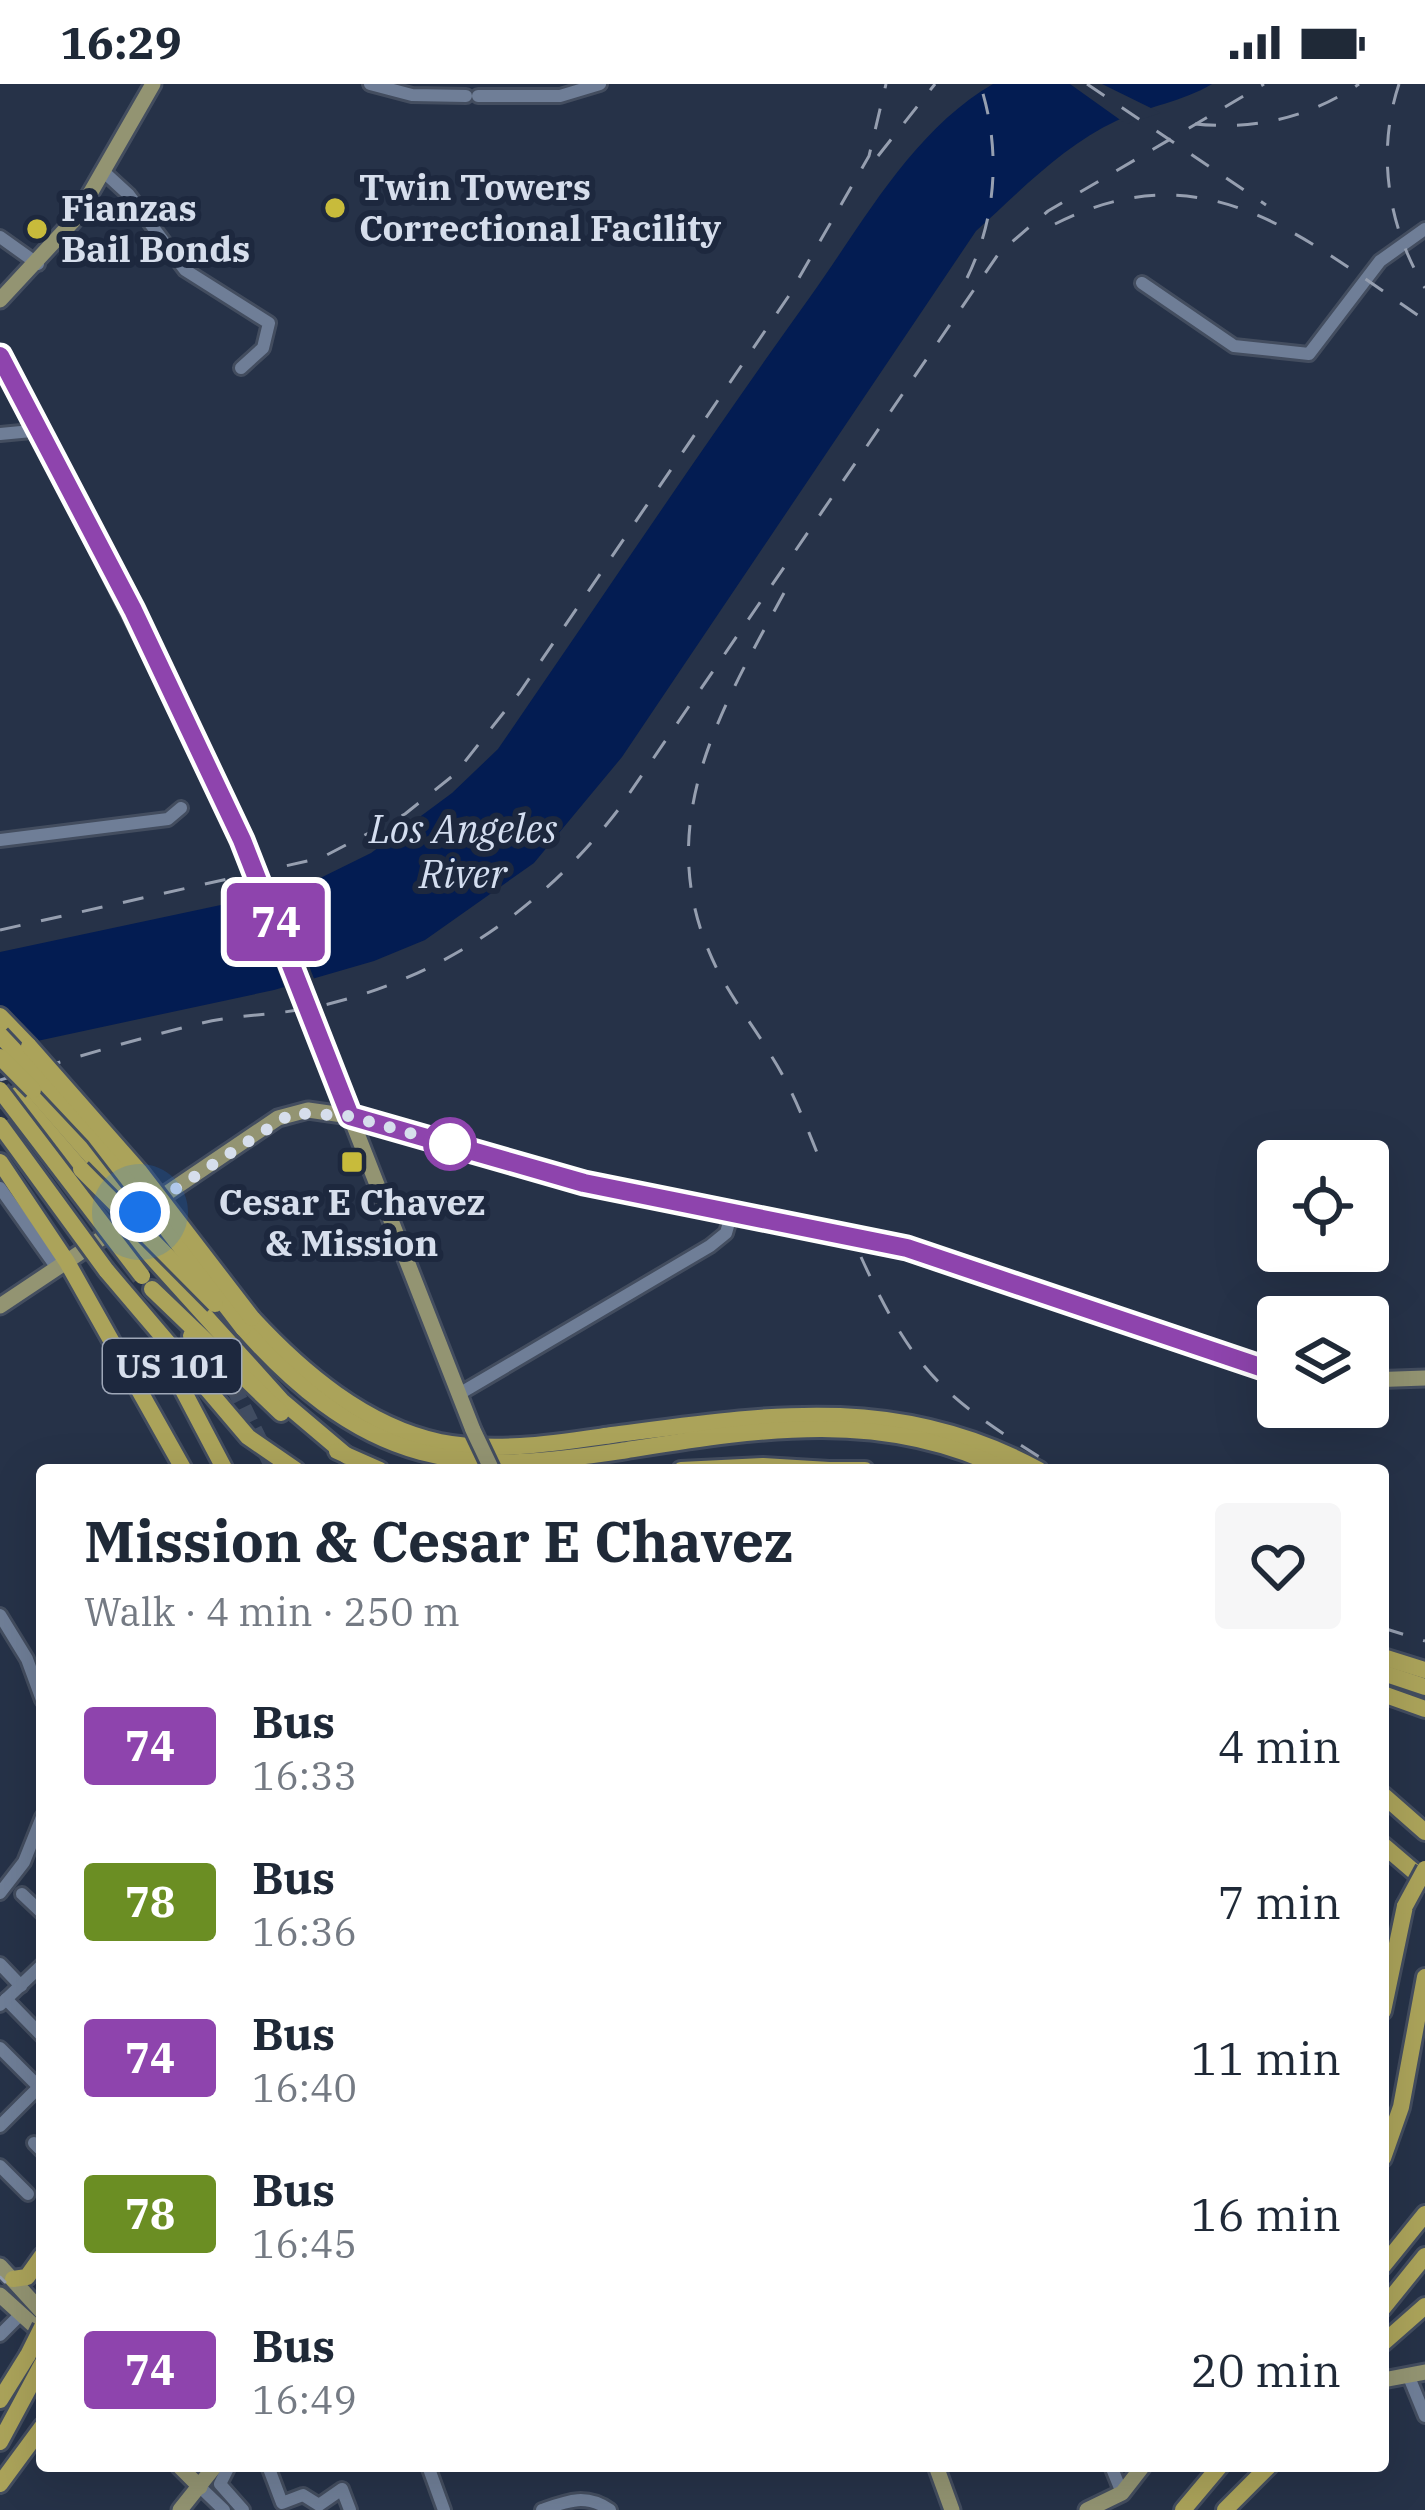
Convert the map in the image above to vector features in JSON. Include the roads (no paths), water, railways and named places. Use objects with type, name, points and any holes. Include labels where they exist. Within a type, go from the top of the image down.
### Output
[{"type":"highway","points":[[0,1016],[140,1171],[247,1323]]},
{"type":"highway","points":[[0,1035],[95,1136],[247,1323],[329,1408],[373,1434],[439,1456],[554,1461],[801,1426],[890,1432],[937,1442],[991,1464]]},
{"type":"highway","points":[[0,1057],[140,1212]]},
{"type":"highway","points":[[0,1078],[163,1255],[340,1396],[434,1441],[518,1446],[762,1415],[847,1413],[939,1430],[1024,1464]]},
{"type":"highway","name":"US 101","points":[[0,1090],[232,1386]]},
{"type":"highway","name":"US 101","points":[[0,1125],[172,1365],[222,1464]]},
{"type":"highway","points":[[0,1162],[194,1464]]},
{"type":"highway","points":[[122,1224],[281,1401],[347,1456]]},
{"type":"highway","points":[[106,1270],[248,1437],[287,1464]]},
{"type":"highway","points":[[147,1282],[284,1416],[366,1464]]},
{"type":"highway","points":[[116,1345],[181,1464]]},
{"type":"highway","points":[[1389,1659],[1425,1670]]},
{"type":"highway","points":[[1389,1675],[1425,1687]]},
{"type":"highway","points":[[1389,1696],[1425,1709]]},
{"type":"highway","points":[[1389,1801],[1425,1832]]},
{"type":"highway","points":[[1389,1850],[1425,1882]]},
{"type":"highway","points":[[1389,1982],[1405,1906],[1425,1869]]},
{"type":"highway","points":[[1389,2141],[1401,2107],[1425,1977]]},
{"type":"highway","points":[[1389,2259],[1425,2214]]},
{"type":"highway","points":[[1389,2301],[1425,2256]]},
{"type":"highway","points":[[6,2272],[27,2277],[36,2264]]},
{"type":"highway","points":[[1389,2338],[1425,2306]]},
{"type":"highway","points":[[0,2400],[36,2363]]},
{"type":"highway","points":[[0,2441],[36,2364]]},
{"type":"highway","points":[[0,2484],[36,2435]]},
{"type":"highway","points":[[1182,2510],[1206,2472]]},
{"type":"highway","points":[[1182,2510],[1215,2472]]},
{"type":"highway","points":[[1222,2510],[1251,2472]]},
{"type":"highway","points":[[1222,2510],[1263,2472]]},
{"type":"main road","points":[[0,300],[38,264],[105,172],[153,84]]},
{"type":"main road","points":[[0,356],[133,610],[256,871],[489,1464]]},
{"type":"main road","points":[[0,1306],[278,1118],[308,1110],[350,1116],[584,1183],[907,1248],[1257,1366]]},
{"type":"main road","points":[[1389,1379],[1425,1378]]},
{"type":"main road","points":[[6,2272],[36,2305]]},
{"type":"main road","points":[[0,2295],[36,2326]]},
{"type":"main road","points":[[185,2472],[200,2487]]},
{"type":"main road","points":[[180,2510],[211,2472]]},
{"type":"main road","points":[[938,2472],[952,2510]]},
{"type":"main road","points":[[1087,2510],[1122,2493],[1138,2472]]},
{"type":"street","points":[[370,84],[412,95],[472,96],[560,96],[600,84]]},
{"type":"street","points":[[105,172],[130,195],[184,270],[269,323],[263,348],[241,368]]},
{"type":"street","points":[[1142,283],[1234,346],[1309,354],[1380,261],[1425,229]]},
{"type":"street","points":[[0,236],[38,264]]},
{"type":"street","points":[[0,434],[42,430]]},
{"type":"street","points":[[0,840],[168,819],[181,808]]},
{"type":"street","points":[[0,1188],[62,1265]]},
{"type":"street","points":[[459,1394],[710,1246],[726,1233],[732,1212]]},
{"type":"street","points":[[0,1615],[36,1684]]},
{"type":"street","points":[[0,1893],[36,1841]]},
{"type":"street","points":[[22,1894],[36,1905]]},
{"type":"street","points":[[0,1964],[22,1986]]},
{"type":"street","points":[[36,1971],[3,2002],[36,2024]]},
{"type":"street","points":[[0,2048],[36,2085]]},
{"type":"street","points":[[0,2126],[36,2093]]},
{"type":"street","points":[[0,2166],[28,2194]]},
{"type":"street","points":[[0,2335],[20,2314]]},
{"type":"street","points":[[1417,2374],[1425,2416]]},
{"type":"street","points":[[226,2472],[220,2484],[243,2510]]},
{"type":"street","points":[[270,2472],[282,2503],[303,2495],[319,2505],[342,2489],[350,2510]]},
{"type":"street","points":[[430,2472],[444,2510]]},
{"type":"street","points":[[1113,2472],[1122,2493]]},
{"type":"street","points":[[200,2487],[224,2510]]},
{"type":"street","points":[[542,2510],[572,2499],[590,2500],[610,2510]]},
{"type":"water","name":"Los Angeles River","points":[[993,84],[1212,84],[1097,131],[1043,170],[976,231],[622,757],[534,863],[425,940],[374,961],[274,990],[0,1049],[0,952],[300,888],[371,853],[452,793],[498,749],[891,180],[938,127]]},
{"type":"tunnel","points":[[233,1386],[271,1464]]},
{"type":"tram line","points":[[0,2277],[5,2282]]},
{"type":"railway","points":[[0,930],[321,858],[405,814],[455,774],[520,692],[788,297],[869,156],[886,84]]},
{"type":"railway","points":[[878,156],[935,84]]},
{"type":"railway","points":[[967,278],[985,231],[993,182],[991,133],[980,84]]},
{"type":"railway","points":[[1087,84],[1266,205]]},
{"type":"railway","points":[[0,1080],[202,1023],[305,1009],[365,994],[448,958],[522,908],[557,878],[618,810],[999,253],[1048,211],[1264,84]]},
{"type":"railway","points":[[1195,124],[1281,119],[1321,105],[1359,84]]},
{"type":"railway","points":[[1399,84],[1388,136],[1390,189],[1402,240],[1425,288]]},
{"type":"railway","points":[[1055,224],[1110,203],[1160,195],[1207,199],[1252,213],[1295,234],[1425,320]]},
{"type":"railway","points":[[784,593],[715,729],[690,822],[689,870],[698,920],[718,971],[787,1083],[822,1165]]},
{"type":"railway","points":[[861,1257],[900,1332],[940,1383],[990,1424],[1051,1464]]},
{"type":"railway","points":[[1389,1630],[1425,1641]]},
{"type":"place","name":"Twin Towers Correctional Facility","points":[[335,208]]},
{"type":"place","name":"Fianzas Bail Bonds","points":[[37,229]]},
{"type":"place","name":"Cesar E Chavez & Mission","points":[[352,1162]]}]
